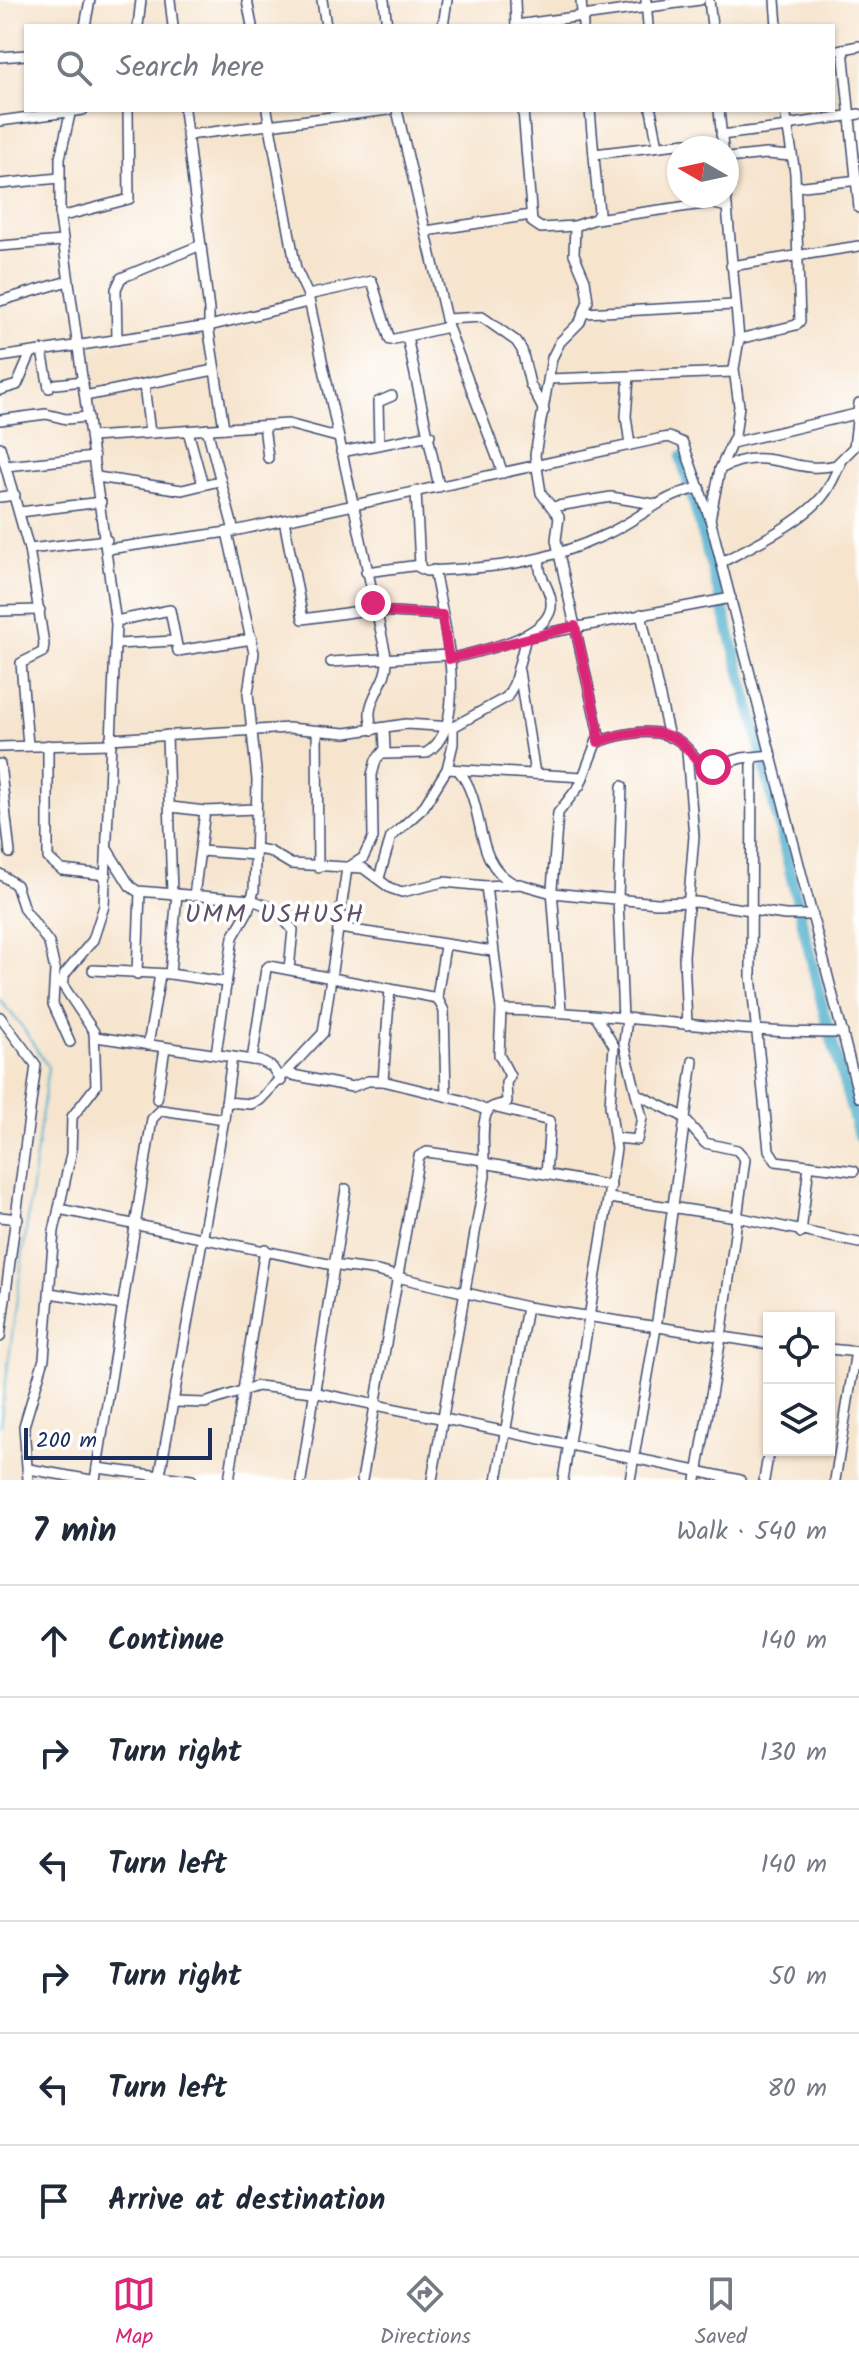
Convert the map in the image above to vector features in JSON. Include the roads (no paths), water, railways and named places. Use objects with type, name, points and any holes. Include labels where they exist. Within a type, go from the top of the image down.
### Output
[{"type":"street","points":[[85,24],[90,0]]},
{"type":"street","points":[[138,24],[141,0]]},
{"type":"street","points":[[170,0],[173,24]]},
{"type":"street","points":[[247,0],[252,24]]},
{"type":"street","points":[[322,0],[326,24]]},
{"type":"street","points":[[384,0],[387,24]]},
{"type":"street","points":[[443,24],[447,0]]},
{"type":"street","points":[[515,0],[516,24]]},
{"type":"street","points":[[581,0],[582,20]]},
{"type":"street","points":[[538,24],[582,20],[646,4],[700,0]]},
{"type":"street","points":[[709,0],[712,24]]},
{"type":"street","points":[[775,0],[777,24]]},
{"type":"street","points":[[646,4],[648,24]]},
{"type":"street","points":[[859,46],[838,50],[854,115],[859,208]]},
{"type":"street","points":[[0,57],[24,55]]},
{"type":"street","points":[[0,121],[63,112]]},
{"type":"street","points":[[70,112],[59,178],[62,241],[108,545],[117,644],[104,906],[97,932],[84,954],[59,978],[53,1004],[70,1042]]},
{"type":"street","points":[[60,217],[129,199],[128,112]]},
{"type":"street","points":[[184,112],[214,370],[224,428]]},
{"type":"street","points":[[267,112],[296,269],[308,298],[387,660],[387,668],[369,707],[373,730]]},
{"type":"street","points":[[188,135],[372,112]]},
{"type":"street","points":[[397,112],[447,323],[503,473]]},
{"type":"street","points":[[523,112],[533,224],[539,227],[575,226],[596,219],[674,208]]},
{"type":"street","points":[[590,112],[599,213],[596,219]]},
{"type":"street","points":[[651,112],[658,146]]},
{"type":"street","points":[[719,112],[721,135],[854,115]]},
{"type":"street","points":[[739,339],[799,324],[795,187],[785,112]]},
{"type":"street","points":[[594,154],[667,145]]},
{"type":"street","points":[[739,158],[792,156]]},
{"type":"street","points":[[0,184],[59,178]]},
{"type":"street","points":[[795,187],[858,180]]},
{"type":"street","points":[[710,519],[720,469],[732,443],[739,406],[734,372],[739,339],[727,208]]},
{"type":"street","points":[[426,231],[531,215]]},
{"type":"street","points":[[561,1011],[552,893],[558,813],[583,777],[598,742],[598,728],[556,537],[560,520],[541,493],[535,466],[537,436],[557,347],[585,313],[589,295],[574,254],[575,226]]},
{"type":"street","points":[[0,246],[62,241]]},
{"type":"street","points":[[117,340],[116,289],[119,280],[201,245]]},
{"type":"street","points":[[731,266],[859,246]]},
{"type":"street","points":[[0,301],[68,281]]},
{"type":"street","points":[[0,357],[209,326],[372,281],[387,337],[394,341],[447,323],[482,317],[516,341],[522,350],[530,384],[544,411]]},
{"type":"street","points":[[585,313],[734,305]]},
{"type":"street","points":[[407,337],[439,487]]},
{"type":"street","points":[[42,351],[52,386],[83,381]]},
{"type":"street","points":[[0,390],[17,385],[31,353]]},
{"type":"street","points":[[85,396],[214,370]]},
{"type":"street","points":[[549,379],[734,372]]},
{"type":"street","points":[[629,377],[626,416],[630,445]]},
{"type":"street","points":[[144,385],[150,433]]},
{"type":"street","points":[[379,444],[377,404],[382,398],[392,396]]},
{"type":"street","points":[[722,562],[763,540],[816,504],[855,442],[859,403]]},
{"type":"street","points":[[0,420],[46,414],[66,419],[88,417]]},
{"type":"street","points":[[732,443],[856,414]]},
{"type":"street","points":[[91,437],[298,425],[337,437]]},
{"type":"street","points":[[264,426],[268,458]]},
{"type":"street","points":[[207,429],[254,660],[248,693],[256,809],[252,900],[233,937],[216,1054]]},
{"type":"street","points":[[188,431],[203,485]]},
{"type":"street","points":[[341,452],[430,435]]},
{"type":"street","points":[[29,549],[108,545],[230,532],[669,437],[683,443],[722,562],[859,1097]]},
{"type":"street","points":[[0,447],[29,549],[44,651],[23,660],[21,665],[28,745]]},
{"type":"street","points":[[6,466],[94,457]]},
{"type":"street","points":[[720,469],[751,457],[814,466],[840,464]]},
{"type":"street","points":[[97,477],[175,490],[219,481]]},
{"type":"street","points":[[366,572],[418,567],[434,570],[485,569],[540,559],[609,534],[654,504],[700,488]]},
{"type":"street","points":[[416,492],[418,567]]},
{"type":"street","points":[[0,497],[15,495]]},
{"type":"street","points":[[552,507],[611,497],[654,504]]},
{"type":"street","points":[[20,512],[101,502]]},
{"type":"street","points":[[284,520],[304,620],[375,610],[442,615]]},
{"type":"street","points":[[347,868],[363,858],[373,838],[372,775],[376,760],[383,754],[426,753],[438,744],[450,727],[507,697],[526,637],[551,606],[539,572],[540,559]]},
{"type":"street","points":[[379,878],[391,837],[423,808],[452,770],[448,657],[434,570]]},
{"type":"street","points":[[331,662],[448,657],[575,626],[731,598]]},
{"type":"street","points":[[116,621],[168,609],[172,615],[178,651],[252,639]]},
{"type":"street","points":[[0,611],[40,610]]},
{"type":"street","points":[[641,614],[669,737]]},
{"type":"street","points":[[117,644],[174,641]]},
{"type":"street","points":[[518,667],[535,774]]},
{"type":"street","points":[[0,747],[288,728],[373,730],[406,724],[450,727]]},
{"type":"street","points":[[383,754],[384,728]]},
{"type":"street","points":[[317,731],[318,867]]},
{"type":"street","points":[[598,742],[634,733],[669,737],[680,742],[697,762],[713,767],[772,755]]},
{"type":"street","points":[[148,1045],[165,974],[174,894],[167,735]]},
{"type":"street","points":[[48,745],[48,858],[62,870],[106,875]]},
{"type":"street","points":[[687,752],[694,836],[684,964],[687,1025]]},
{"type":"street","points":[[752,757],[750,910],[756,1031],[770,1153],[776,1161],[854,1171]]},
{"type":"street","points":[[0,764],[10,853]]},
{"type":"street","points":[[452,770],[471,790],[489,863],[501,877],[515,884],[552,893],[689,902],[813,915]]},
{"type":"street","points":[[452,770],[583,777]]},
{"type":"street","points":[[616,1138],[632,1141],[640,1138],[642,1118],[624,1043],[618,899],[622,786]]},
{"type":"street","points":[[171,807],[205,811],[256,809]]},
{"type":"street","points":[[194,896],[205,811]]},
{"type":"street","points":[[107,849],[132,889],[140,892],[252,900],[275,909],[293,930],[289,969]]},
{"type":"street","points":[[201,851],[269,851],[291,864],[363,868],[390,888],[402,892],[444,882],[486,886],[515,884]]},
{"type":"street","points":[[226,1102],[257,1102],[285,1078],[321,1036],[347,868]]},
{"type":"street","points":[[0,874],[16,885],[24,909],[46,937],[63,990],[92,1027],[96,1037],[96,1086],[90,1098],[73,1113],[71,1154],[59,1209],[44,1359],[24,1426],[28,1475],[93,1480],[155,1112],[161,1110],[224,1119]]},
{"type":"street","points":[[486,886],[501,1010],[499,1055],[510,1076],[506,1083],[507,1102],[490,1109]]},
{"type":"street","points":[[137,974],[140,892]]},
{"type":"street","points":[[339,928],[492,951]]},
{"type":"street","points":[[445,946],[437,998],[444,1011],[446,1096]]},
{"type":"street","points":[[252,1060],[266,969],[271,966],[437,998]]},
{"type":"street","points":[[93,970],[165,974],[225,982]]},
{"type":"street","points":[[384,1081],[390,989]]},
{"type":"street","points":[[501,1010],[561,1011],[756,1031],[843,1033]]},
{"type":"street","points":[[563,1480],[611,1186],[616,1138],[610,1105],[614,1046],[596,1016]]},
{"type":"street","points":[[0,1017],[36,1065],[0,1337]]},
{"type":"street","points":[[96,1037],[252,1060],[272,1067],[285,1078],[352,1087],[368,1081],[384,1081],[550,1121],[546,1174]]},
{"type":"street","points":[[157,1099],[165,1048]]},
{"type":"street","points":[[159,1478],[224,1119],[232,1057]]},
{"type":"street","points":[[630,1480],[674,1209],[693,1061]]},
{"type":"street","points":[[637,1094],[685,1119],[705,1143],[744,1155],[721,1338],[697,1476]]},
{"type":"street","points":[[432,1480],[464,1293],[490,1109]]},
{"type":"street","points":[[362,1480],[420,1155],[427,1152],[611,1186]]},
{"type":"street","points":[[801,1233],[809,1165]]},
{"type":"street","points":[[301,1480],[346,1189]]},
{"type":"street","points":[[609,1198],[737,1217],[859,1243]]},
{"type":"street","points":[[59,1209],[333,1265],[360,1270],[376,1268],[397,1277],[527,1307],[763,1343]]},
{"type":"street","points":[[0,1217],[18,1219]]},
{"type":"street","points":[[229,1480],[265,1249]]},
{"type":"street","points":[[50,1293],[122,1305]]},
{"type":"street","points":[[497,1480],[527,1307]]},
{"type":"street","points":[[835,1350],[857,1352],[835,1480]]},
{"type":"street","points":[[174,1402],[205,1403],[257,1386],[313,1392],[506,1429],[697,1476],[740,1480]]},
{"type":"street","points":[[764,1480],[768,1456]]},
{"type":"street","points":[[97,1468],[192,1480]]},
{"type":"waterway","points":[[681,457],[752,714],[823,1009],[859,1137]]},
{"type":"waterway","points":[[0,1000],[21,1025],[48,1067],[0,1425]]},
{"type":"district","name":"UMM USHUSH","points":[[275,913]]}]
